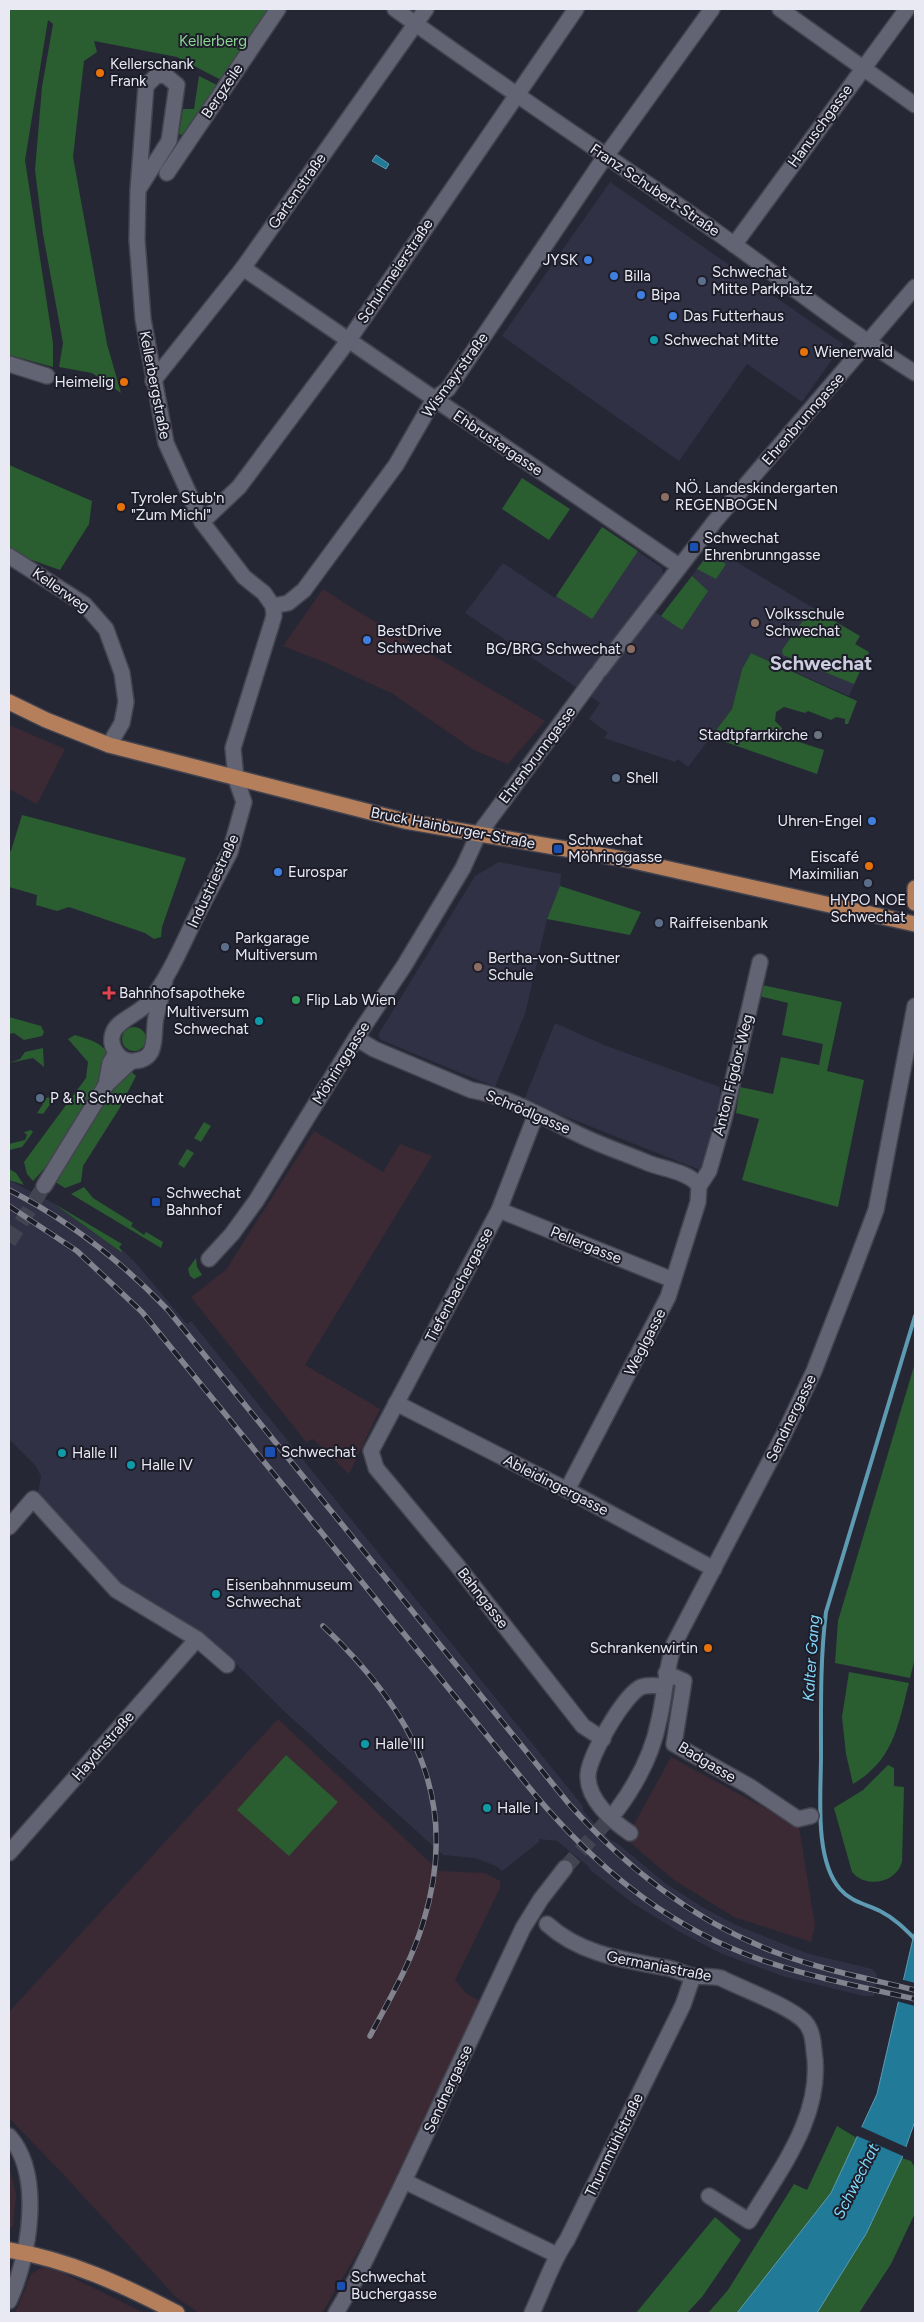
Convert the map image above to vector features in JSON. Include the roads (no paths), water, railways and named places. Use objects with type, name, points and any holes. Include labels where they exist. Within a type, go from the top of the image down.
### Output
[{"type":"main road","name":"Bruck Hainburger-Straße","points":[[9,702],[46,720],[109,745],[405,821],[629,860],[915,924]]},
{"type":"main road","points":[[915,888],[915,903]]},
{"type":"main road","points":[[16,2252],[61,2261],[92,2272],[177,2313]]},
{"type":"street","name":"Bergzeile","points":[[166,173],[278,9]]},
{"type":"street","name":"Franz Schubert-Straße","points":[[395,9],[516,95],[734,244],[868,344],[915,373]]},
{"type":"street","name":"Gartenstraße","points":[[157,375],[243,268],[426,9]]},
{"type":"street","name":"Schuhmeierstraße","points":[[202,522],[239,487],[348,340],[576,9]]},
{"type":"street","name":"Wismayrstraße","points":[[273,606],[288,603],[304,590],[396,465],[434,399],[448,389],[606,156],[712,9]]},
{"type":"street","points":[[780,9],[915,106]]},
{"type":"street","name":"Hanuschgasse","points":[[734,244],[907,9]]},
{"type":"street","name":"Kellerbergstraße","points":[[138,190],[169,141],[177,85],[165,75],[156,76],[146,86],[138,190],[137,240],[143,319],[157,375],[166,443],[202,522],[244,577],[264,593],[273,606]]},
{"type":"street","name":"Ehbrustergasse","points":[[243,268],[679,566]]},
{"type":"street","name":"Ehrenbrunngasse","points":[[478,835],[679,566],[715,521],[915,287]]},
{"type":"street","points":[[9,364],[48,376]]},
{"type":"street","name":"Kellerweg","points":[[9,556],[84,604],[106,629],[122,673],[126,702],[122,723],[109,745]]},
{"type":"street","points":[[236,779],[233,748],[274,616],[273,606]]},
{"type":"street","name":"Industriestraße","points":[[106,1085],[110,1064],[116,1053],[112,1046],[113,1032],[118,1024],[130,1018],[147,1004],[165,980],[230,852],[244,802],[236,779]]},
{"type":"street","name":"Möhringgasse","points":[[209,1259],[232,1234],[256,1201],[356,1038],[380,1005],[463,868],[478,835]]},
{"type":"street","name":"Anton Figdor-Weg","points":[[699,1186],[709,1171],[724,1119],[760,962]]},
{"type":"street","name":"Industriestraße","points":[[44,1186],[106,1085],[130,1062],[141,1061],[149,1056],[154,1048],[156,1019],[165,980]]},
{"type":"street","name":"Sendnergasse","points":[[617,1810],[633,1786],[649,1754],[659,1721],[665,1680],[678,1635],[783,1436],[814,1371],[876,1210],[915,1006]]},
{"type":"street","points":[[130,1018],[145,1021],[155,1034]]},
{"type":"street","name":"Schrödlgasse","points":[[356,1038],[374,1049],[536,1114],[647,1163],[689,1176],[699,1186]]},
{"type":"street","points":[[116,1053],[130,1062]]},
{"type":"street","name":"Tiefenbachergasse","points":[[371,1451],[499,1210],[536,1114]]},
{"type":"street","name":"Weglgasse","points":[[567,1490],[658,1318],[673,1280],[698,1202],[699,1186]]},
{"type":"street","name":"Pellergasse","points":[[499,1210],[673,1280]]},
{"type":"street","name":"Ableidingergasse","points":[[396,1403],[567,1490],[714,1569]]},
{"type":"street","name":"Bahngasse","points":[[371,1451],[376,1468],[456,1564],[583,1726],[603,1739]]},
{"type":"street","points":[[9,1527],[33,1499],[116,1590],[197,1639],[227,1665]]},
{"type":"street","name":"Haydnstraße","points":[[9,1853],[197,1639]]},
{"type":"street","points":[[630,1833],[601,1806],[590,1789],[588,1774],[616,1713],[633,1693],[665,1680]]},
{"type":"street","name":"Badgasse","points":[[665,1680],[684,1681],[674,1744],[749,1786],[798,1819],[810,1816]]},
{"type":"street","name":"Sendnergasse","points":[[336,2313],[357,2277],[404,2181],[523,1928],[541,1899],[565,1868]]},
{"type":"street","name":"Germaniastraße","points":[[547,1924],[558,1933],[597,1954],[678,1970],[693,1976],[709,1975],[720,1978],[798,2016],[811,2032],[815,2057],[814,2094],[805,2123],[798,2139],[749,2221],[709,2196]]},
{"type":"street","name":"Thurnmühlstraße","points":[[532,2313],[553,2270],[556,2255],[567,2240],[683,2005],[693,1976]]},
{"type":"street","points":[[9,2136],[23,2159],[28,2182],[29,2216],[16,2252],[17,2280],[9,2301]]},
{"type":"street","points":[[404,2181],[556,2255]]},
{"type":"water","points":[[376,155],[389,164],[386,169],[372,161]]},
{"type":"water","points":[[915,1930],[915,2121],[902,2158],[866,2234],[817,2313],[737,2313],[831,2193],[877,2094]]},
{"type":"waterway","name":"Kalter Gang","points":[[915,1316],[826,1612],[822,1666],[820,1807],[826,1861],[840,1889],[854,1900],[890,1917],[915,1939]]},
{"type":"tunnel","points":[[9,1242],[44,1186]]},
{"type":"tunnel","points":[[565,1868],[617,1810]]},
{"type":"railway","points":[[9,1190],[53,1215],[94,1243],[132,1275],[168,1310],[569,1804],[615,1851],[665,1892],[720,1927],[749,1941],[813,1965],[915,1990]]},
{"type":"railway","points":[[9,1206],[77,1251],[142,1312],[537,1797],[559,1822],[606,1868],[657,1907],[684,1924],[713,1940],[743,1953],[807,1974],[915,1999]]},
{"type":"railway","points":[[323,1626],[382,1690],[404,1724],[421,1760],[432,1797],[436,1836],[434,1878],[423,1923],[406,1967],[370,2036]]},
{"type":"place","name":"Kellerschank Frank","points":[[100,73]]},
{"type":"place","name":"JYSK","points":[[588,260]]},
{"type":"place","name":"Billa","points":[[614,276]]},
{"type":"place","name":"Schwechat Mitte Parkplatz","points":[[702,281]]},
{"type":"place","name":"Bipa","points":[[641,295]]},
{"type":"place","name":"Das Futterhaus","points":[[673,316]]},
{"type":"place","name":"Schwechat Mitte","points":[[654,340]]},
{"type":"place","name":"Wienerwald","points":[[804,352]]},
{"type":"place","name":"Heimelig","points":[[124,382]]},
{"type":"place","name":"NÖ. Landeskindergarten REGENBOGEN","points":[[665,497]]},
{"type":"place","name":"Tyroler Stub'n \"Zum Michl\"","points":[[121,507]]},
{"type":"place","name":"Schwechat Ehrenbrunngasse","points":[[694,547]]},
{"type":"place","name":"Volksschule Schwechat","points":[[755,623]]},
{"type":"place","name":"BestDrive Schwechat","points":[[367,640]]},
{"type":"place","name":"BG/BRG Schwechat","points":[[631,649]]},
{"type":"place","name":"Stadtpfarrkirche","points":[[818,735]]},
{"type":"place","name":"Shell","points":[[616,778]]},
{"type":"place","name":"Uhren-Engel","points":[[872,821]]},
{"type":"place","name":"Schwechat Möhringgasse","points":[[558,849]]},
{"type":"place","name":"Eiscafé Maximilian","points":[[869,866]]},
{"type":"place","name":"Eurospar","points":[[278,872]]},
{"type":"place","name":"HYPO NOE Schwechat","points":[[868,883]]},
{"type":"place","name":"Raiffeisenbank","points":[[659,923]]},
{"type":"place","name":"Parkgarage Multiversum","points":[[225,947]]},
{"type":"place","name":"Bertha-von-Suttner Schule","points":[[478,967]]},
{"type":"place","name":"Bahnhofsapotheke","points":[[109,993]]},
{"type":"place","name":"Flip Lab Wien","points":[[296,1000]]},
{"type":"place","name":"Multiversum Schwechat","points":[[259,1021]]},
{"type":"place","name":"P & R Schwechat","points":[[40,1098]]},
{"type":"place","name":"Schwechat Bahnhof","points":[[156,1202]]},
{"type":"place","name":"Schwechat","points":[[270,1452]]},
{"type":"place","name":"Halle II","points":[[62,1453]]},
{"type":"place","name":"Halle IV","points":[[131,1465]]},
{"type":"place","name":"Eisenbahnmuseum Schwechat","points":[[216,1594]]},
{"type":"place","name":"Schrankenwirtin","points":[[708,1648]]},
{"type":"place","name":"Halle III","points":[[365,1744]]},
{"type":"place","name":"Halle I","points":[[487,1808]]},
{"type":"place","name":"Schwechat Buchergasse","points":[[341,2286]]},
{"type":"district","name":"Schwechat","points":[[821,663]]},
{"type":"park label","name":"Kellerberg","points":[[213,41]]}]
